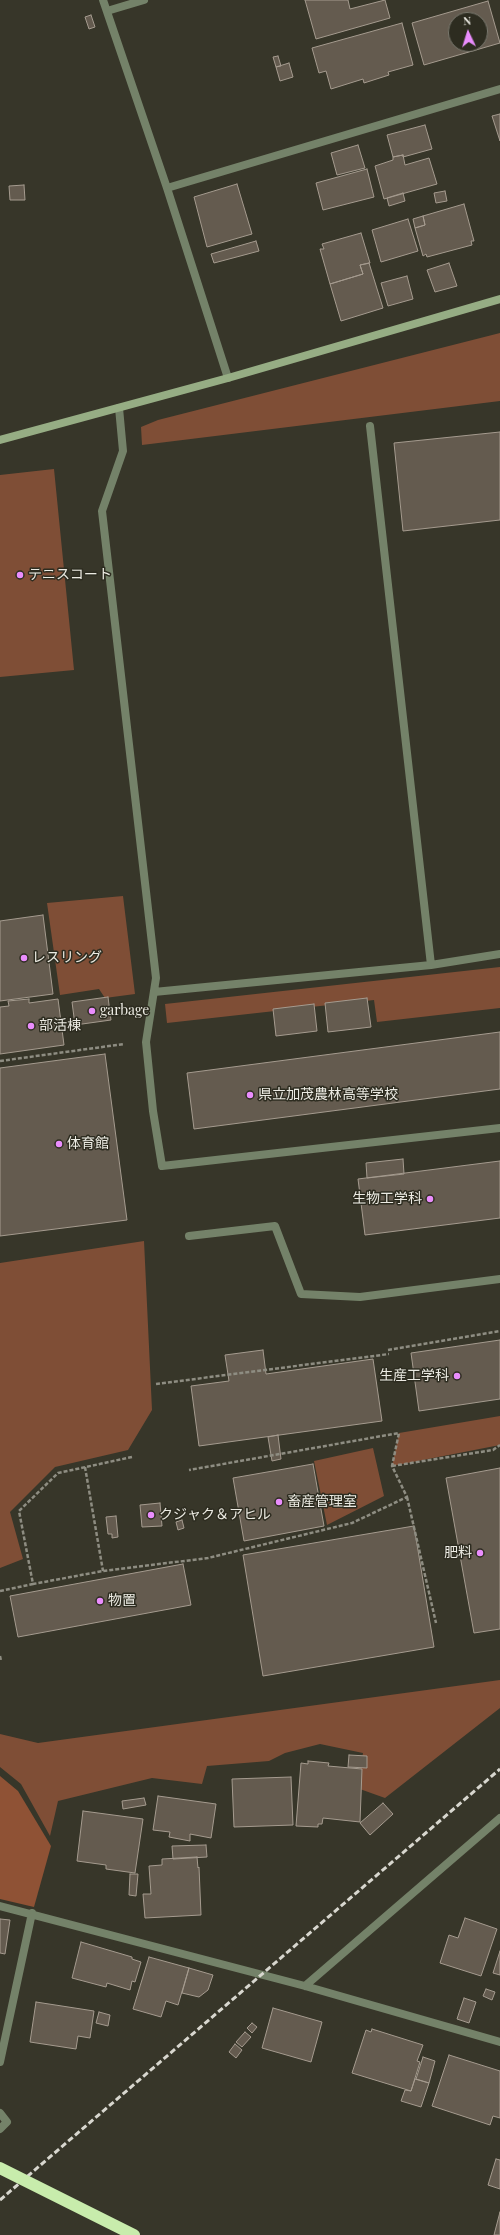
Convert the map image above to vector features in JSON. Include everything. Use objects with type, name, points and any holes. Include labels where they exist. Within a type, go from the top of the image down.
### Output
[{"type":"highway","points":[[0,2168],[134,2235]]},
{"type":"street","points":[[103,0],[167,188],[228,378]]},
{"type":"street","points":[[106,11],[144,0]]},
{"type":"street","points":[[167,188],[500,89]]},
{"type":"street","points":[[0,440],[228,378],[500,299]]},
{"type":"street","points":[[119,408],[123,450],[102,511],[156,978],[146,1042],[153,1111],[162,1166],[500,1128]]},
{"type":"street","points":[[370,426],[431,965]]},
{"type":"street","points":[[154,992],[431,965],[500,954]]},
{"type":"street","points":[[189,1236],[275,1226],[301,1294],[360,1297],[500,1279]]},
{"type":"street","points":[[305,1986],[500,1818]]},
{"type":"street","points":[[0,1906],[32,1913],[305,1986],[500,2042]]},
{"type":"street","points":[[0,2062],[32,1913]]},
{"type":"street","points":[[0,2113],[7,2122],[0,2128]]},
{"type":"path","points":[[0,1061],[146,1042]]},
{"type":"path","points":[[388,1350],[500,1331]]},
{"type":"path","points":[[156,1384],[389,1354]]},
{"type":"path","points":[[189,1470],[399,1433],[392,1466],[407,1497],[436,1623]]},
{"type":"path","points":[[392,1466],[493,1450],[500,1445]]},
{"type":"path","points":[[33,1584],[19,1511],[58,1473],[132,1458]]},
{"type":"path","points":[[84,1467],[103,1571]]},
{"type":"path","points":[[0,1591],[103,1571],[208,1558],[352,1524],[407,1497]]},
{"type":"path","points":[[0,1656],[1,1661]]},
{"type":"shaded area","points":[[500,333],[500,401],[142,445],[141,427],[158,420]]},
{"type":"shaded area","points":[[54,469],[74,670],[0,677],[0,475]]},
{"type":"shaded area","points":[[123,896],[135,994],[105,998],[99,989],[60,995],[47,903]]},
{"type":"shaded area","points":[[500,967],[500,1008],[377,1022],[374,1000],[167,1023],[165,1004]]},
{"type":"shaded area","points":[[144,1241],[152,1410],[128,1450],[55,1467],[10,1512],[23,1559],[0,1568],[0,1263]]},
{"type":"shaded area","points":[[500,1416],[500,1445],[392,1466],[399,1433]]},
{"type":"shaded area","points":[[373,1448],[384,1496],[327,1525],[314,1461]]},
{"type":"shaded area","points":[[500,1680],[500,1708],[385,1798],[357,1788],[363,1753],[320,1744],[285,1753],[269,1761],[207,1766],[202,1784],[152,1778],[58,1801],[50,1836],[21,1784],[0,1767],[0,1734],[38,1743]]},
{"type":"shaded area","points":[[0,1776],[18,1791],[51,1846],[34,1907],[0,1899]]},
{"type":"building","points":[[305,0],[348,0],[350,9],[385,0],[390,18],[316,39]]},
{"type":"building","points":[[488,1],[500,43],[488,46],[488,12],[450,12]]},
{"type":"building","points":[[448,13],[448,52],[469,52],[424,65],[412,23]]},
{"type":"building","points":[[91,15],[95,27],[89,29],[85,17]]},
{"type":"building","points":[[402,23],[413,65],[388,72],[389,75],[364,83],[363,79],[331,89],[326,71],[319,73],[312,48]]},
{"type":"building","points":[[278,56],[281,66],[276,67],[273,57]]},
{"type":"building","points":[[289,63],[293,77],[280,81],[276,67]]},
{"type":"building","points":[[500,114],[500,141],[492,116]]},
{"type":"building","points":[[425,125],[432,149],[403,157],[403,155],[393,157],[387,135]]},
{"type":"building","points":[[358,145],[365,168],[337,175],[331,153]]},
{"type":"building","points":[[403,155],[405,165],[429,158],[437,184],[384,199],[375,166],[393,160],[393,157]]},
{"type":"building","points":[[367,169],[374,197],[323,210],[316,183]]},
{"type":"building","points":[[237,184],[252,234],[207,247],[194,197]]},
{"type":"building","points":[[24,185],[25,200],[10,200],[9,186]]},
{"type":"building","points":[[445,191],[447,201],[436,203],[434,193]]},
{"type":"building","points":[[403,193],[405,201],[389,206],[387,198]]},
{"type":"building","points":[[464,204],[474,241],[471,241],[472,245],[427,257],[426,254],[423,256],[415,228],[425,225],[423,216]]},
{"type":"building","points":[[423,216],[425,225],[415,228],[413,219]]},
{"type":"building","points":[[408,219],[418,251],[381,262],[372,230]]},
{"type":"building","points":[[361,233],[370,263],[360,265],[363,274],[330,284],[320,249],[324,249],[322,244]]},
{"type":"building","points":[[256,241],[259,251],[214,263],[211,254]]},
{"type":"building","points":[[369,263],[383,308],[341,321],[330,284],[363,274],[360,265]]},
{"type":"building","points":[[449,263],[457,286],[435,292],[427,270]]},
{"type":"building","points":[[407,276],[413,299],[388,306],[381,283]]},
{"type":"building","points":[[500,432],[500,520],[403,531],[394,443]]},
{"type":"building","name":"レスリング","points":[[43,915],[53,994],[0,1001],[0,921]]},
{"type":"building","name":"garbage","points":[[108,997],[111,1020],[75,1025],[72,1002]]},
{"type":"building","points":[[367,998],[371,1027],[328,1032],[325,1003]]},
{"type":"building","name":"部活棟","points":[[29,999],[29,1003],[58,999],[64,1045],[0,1054],[0,1007],[9,1006],[8,1001]]},
{"type":"building","points":[[314,1004],[317,1031],[276,1036],[273,1009]]},
{"type":"building","points":[[500,1032],[500,1089],[194,1129],[187,1073]]},
{"type":"building","name":"体育館","points":[[105,1054],[127,1220],[0,1236],[0,1068]]},
{"type":"building","points":[[403,1159],[404,1174],[367,1178],[366,1163]]},
{"type":"building","name":"生物工学科","points":[[500,1161],[500,1218],[365,1235],[358,1179]]},
{"type":"building","name":"生産工学科","points":[[500,1340],[500,1399],[419,1411],[411,1353]]},
{"type":"building","points":[[263,1350],[266,1374],[373,1359],[382,1421],[199,1446],[191,1386],[229,1381],[225,1355]]},
{"type":"building","points":[[278,1435],[281,1459],[272,1461],[268,1437]]},
{"type":"building","name":"畜産管理室","points":[[313,1464],[324,1526],[244,1541],[233,1478]]},
{"type":"building","name":"肥料","points":[[500,1468],[500,1629],[474,1633],[446,1478]]},
{"type":"building","name":"クジャク＆アヒル","points":[[160,1503],[162,1526],[142,1527],[140,1505]]},
{"type":"building","points":[[116,1516],[118,1537],[112,1538],[112,1534],[108,1534],[106,1517]]},
{"type":"building","points":[[182,1520],[184,1528],[178,1530],[176,1522]]},
{"type":"building","points":[[414,1526],[434,1647],[263,1676],[243,1555]]},
{"type":"building","name":"物置","points":[[183,1564],[191,1605],[18,1637],[10,1596]]},
{"type":"building","points":[[349,1755],[367,1756],[367,1768],[348,1767]]},
{"type":"building","points":[[308,1761],[329,1763],[328,1766],[362,1769],[360,1822],[323,1818],[322,1824],[318,1824],[318,1827],[296,1826],[301,1763],[308,1764]]},
{"type":"building","points":[[291,1777],[293,1825],[234,1827],[232,1779]]},
{"type":"building","points":[[158,1796],[216,1804],[211,1838],[190,1834],[190,1841],[169,1837],[170,1832],[153,1830]]},
{"type":"building","points":[[144,1798],[146,1805],[123,1809],[122,1801]]},
{"type":"building","points":[[383,1803],[393,1814],[370,1835],[360,1823]]},
{"type":"building","points":[[83,1811],[143,1819],[135,1873],[106,1869],[106,1865],[77,1861]]},
{"type":"building","points":[[206,1845],[207,1857],[173,1859],[172,1846]]},
{"type":"building","points":[[197,1857],[198,1868],[199,1867],[201,1915],[145,1918],[143,1894],[151,1894],[149,1866],[162,1865],[162,1859]]},
{"type":"building","points":[[130,1874],[138,1874],[136,1896],[129,1895]]},
{"type":"building","points":[[465,1918],[497,1929],[481,1976],[440,1963],[449,1935],[458,1938]]},
{"type":"building","points":[[0,1919],[10,1920],[5,1954],[0,1953]]},
{"type":"building","points":[[81,1942],[132,1957],[132,1959],[141,1962],[135,1982],[132,1981],[130,1990],[107,1983],[106,1987],[72,1978]]},
{"type":"building","points":[[500,1951],[500,1975],[493,1973]]},
{"type":"building","points":[[149,1957],[189,1968],[178,2005],[166,2001],[161,2017],[133,2009]]},
{"type":"building","points":[[189,1968],[213,1975],[208,1990],[199,1997],[182,1993]]},
{"type":"building","points":[[486,1989],[495,1992],[492,2000],[483,1996]]},
{"type":"building","points":[[464,1998],[476,2002],[469,2023],[457,2019]]},
{"type":"building","points":[[36,2002],[94,2011],[90,2038],[78,2036],[76,2049],[30,2042]]},
{"type":"building","points":[[273,2008],[322,2022],[311,2062],[262,2048]]},
{"type":"building","points":[[99,2012],[110,2015],[108,2026],[96,2023]]},
{"type":"building","points":[[252,2023],[257,2027],[252,2033],[247,2028]]},
{"type":"building","points":[[372,2029],[423,2045],[417,2061],[420,2062],[411,2091],[352,2073],[366,2030],[371,2032]]},
{"type":"building","points":[[245,2032],[251,2037],[242,2047],[236,2042]]},
{"type":"building","points":[[235,2044],[242,2050],[236,2058],[229,2052]]},
{"type":"building","points":[[449,2055],[500,2071],[500,2118],[493,2116],[490,2125],[432,2106]]},
{"type":"building","points":[[423,2057],[435,2061],[429,2083],[416,2079]]},
{"type":"building","points":[[415,2079],[429,2083],[421,2107],[401,2101],[405,2090],[411,2091]]},
{"type":"building","points":[[496,2159],[500,2160],[500,2189],[488,2185]]},
{"type":"building","points":[[500,2212],[500,2235],[494,2235]]},
{"type":"railway","points":[[0,2200],[500,1769]]},
{"type":"place","name":"テニスコート","points":[[20,575]]},
{"type":"place","name":"レスリング","points":[[24,958]]},
{"type":"place","name":"garbage","points":[[92,1011]]},
{"type":"place","name":"部活棟","points":[[31,1026]]},
{"type":"place","name":"県立加茂農林高等学校","points":[[250,1095]]},
{"type":"place","name":"体育館","points":[[59,1144]]},
{"type":"place","name":"生物工学科","points":[[430,1199]]},
{"type":"place","name":"生産工学科","points":[[457,1376]]},
{"type":"place","name":"畜産管理室","points":[[279,1502]]},
{"type":"place","name":"クジャク＆アヒル","points":[[151,1515]]},
{"type":"place","name":"肥料","points":[[480,1553]]},
{"type":"place","name":"物置","points":[[100,1601]]}]
